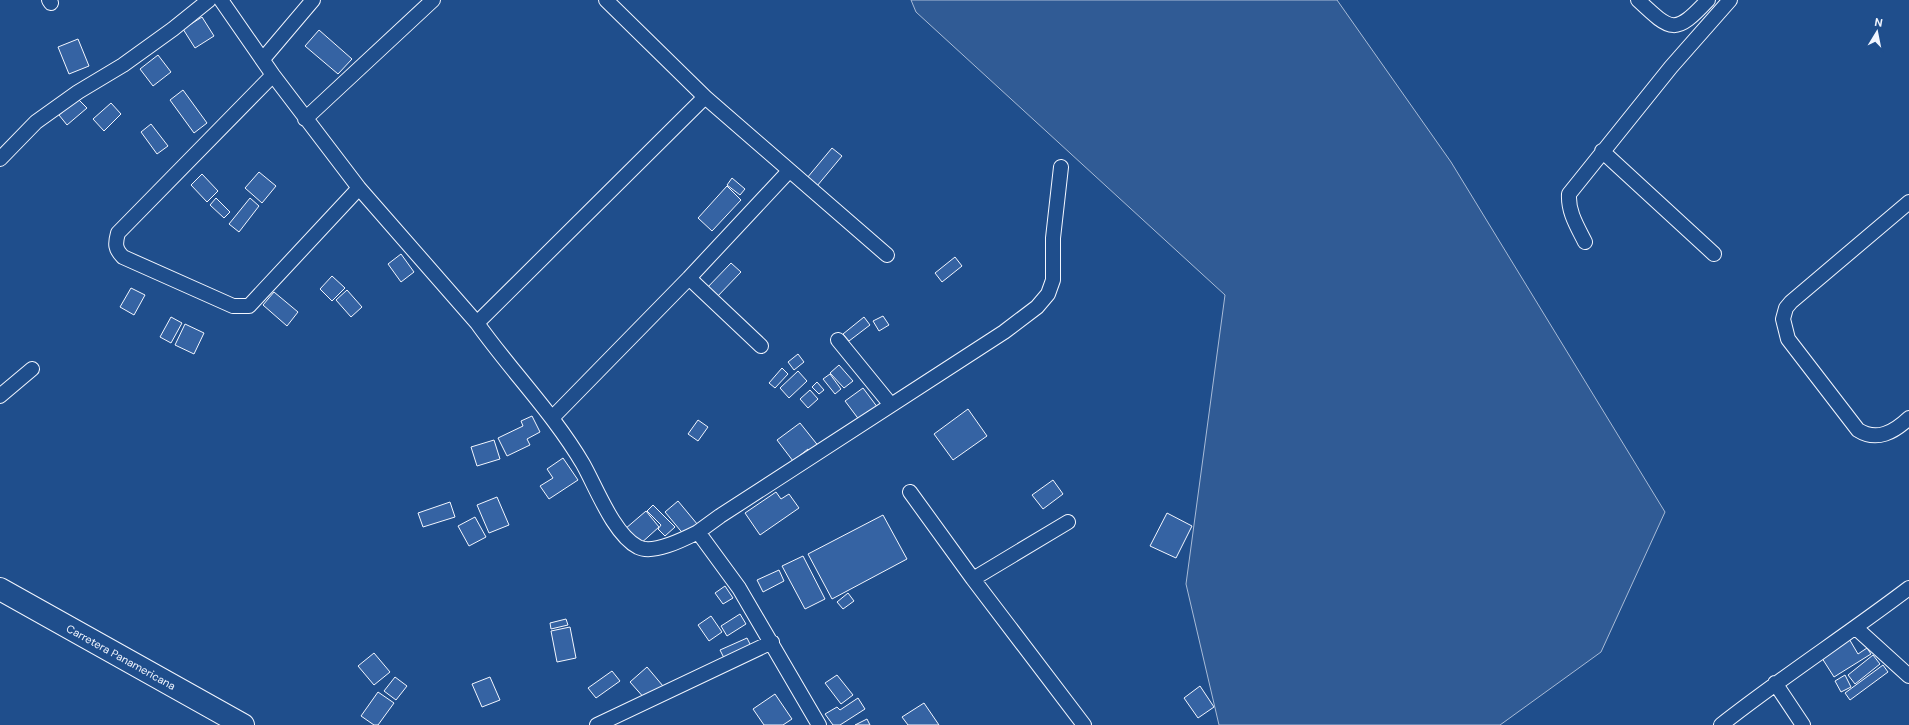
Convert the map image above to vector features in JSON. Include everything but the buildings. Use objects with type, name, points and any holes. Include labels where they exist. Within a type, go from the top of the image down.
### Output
[{"type":"highway","name":"Carretera Panamericana","points":[[0,589],[243,725]]},
{"type":"street","points":[[0,159],[36,122],[78,92],[123,65],[173,29],[209,0]]},
{"type":"street","points":[[221,0],[305,119],[358,188],[478,323],[492,344],[552,418],[583,463],[606,509],[631,542],[639,548],[650,549],[663,547],[698,532],[720,516],[1004,332],[1037,307],[1048,294],[1053,280],[1053,238],[1061,166]]},
{"type":"street","points":[[263,59],[313,0]]},
{"type":"street","points":[[305,119],[433,0]]},
{"type":"street","points":[[1638,0],[1661,21],[1669,25],[1679,25],[1689,20],[1708,0]]},
{"type":"street","points":[[1586,242],[1568,204],[1569,194],[1671,67],[1730,0]]},
{"type":"street","points":[[612,2],[705,97],[887,255]]},
{"type":"street","points":[[273,75],[118,233],[115,243],[117,250],[123,257],[233,306],[249,306],[358,188]]},
{"type":"street","points":[[478,323],[705,97]]},
{"type":"street","points":[[1602,151],[1714,254]]},
{"type":"street","points":[[552,418],[689,278],[789,171]]},
{"type":"street","points":[[1909,202],[1791,302],[1786,308],[1784,318],[1788,339],[1858,430],[1864,434],[1873,436],[1887,434],[1909,418]]},
{"type":"street","points":[[689,278],[761,346]]},
{"type":"street","points":[[838,340],[891,405]]},
{"type":"street","points":[[0,396],[32,369]]},
{"type":"street","points":[[910,492],[972,579],[1084,725]]},
{"type":"street","points":[[972,579],[1068,522]]},
{"type":"street","points":[[698,532],[739,588],[772,642],[819,725]]},
{"type":"street","points":[[1721,725],[1775,683],[1856,628],[1909,588]]},
{"type":"street","points":[[1856,628],[1909,676]]},
{"type":"street","points":[[597,725],[772,642]]},
{"type":"street","points":[[1775,683],[1803,725]]},
{"type":"shaded area","points":[[911,0],[1337,0],[1451,162],[1665,512],[1601,652],[1500,725],[1219,725],[1186,584],[1225,295],[916,12]]}]
